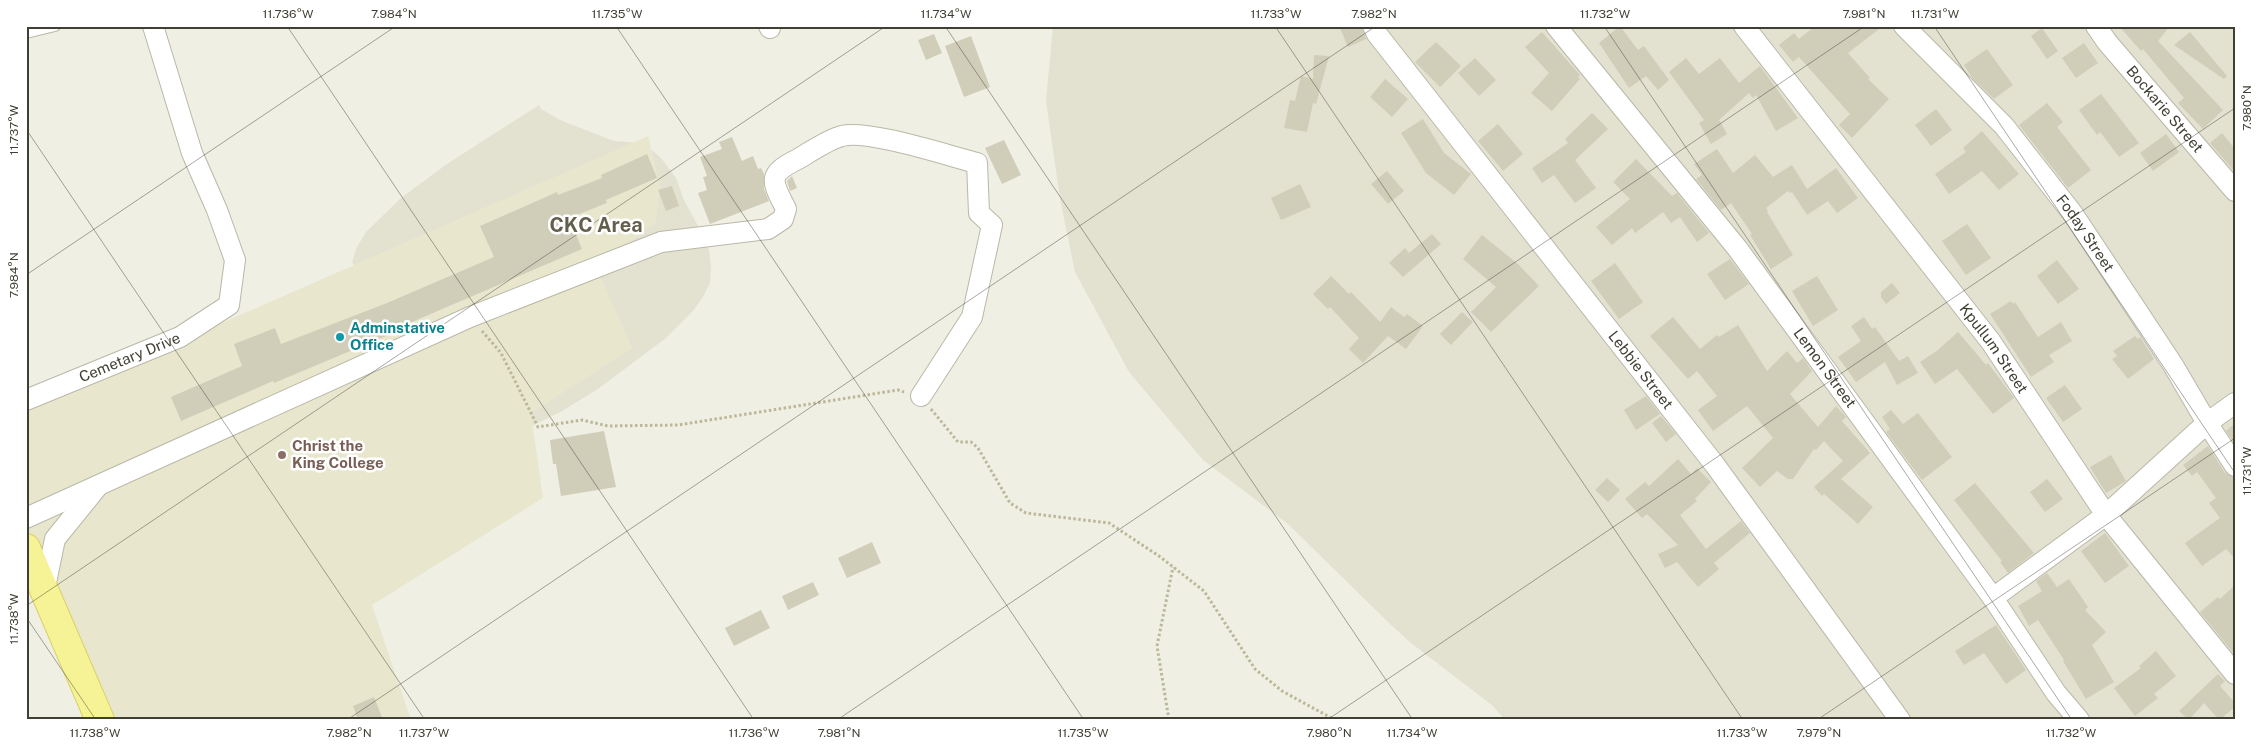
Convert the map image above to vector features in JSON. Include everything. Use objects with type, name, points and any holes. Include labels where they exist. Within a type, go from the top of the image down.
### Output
[{"type":"main road","points":[[26,548],[100,720]]},
{"type":"street","name":"Cemetary Drive","points":[[26,400],[180,337],[229,305],[234,260],[217,210],[192,153],[153,26]]},
{"type":"street","name":"Lebbie Street","points":[[1374,26],[1377,34],[1715,465],[1900,720]]},
{"type":"street","name":"Lemon Street","points":[[1556,26],[1737,248],[1993,598],[2056,693],[2079,720]]},
{"type":"street","name":"Kpullum Street","points":[[1744,26],[1991,342],[2106,515],[2235,674]]},
{"type":"street","name":"Foday Street","points":[[1904,26],[2004,126],[2073,214],[2173,365],[2235,466]]},
{"type":"street","name":"Bockarie Street","points":[[2096,26],[2107,42],[2235,191]]},
{"type":"street","points":[[26,518],[101,482],[470,317],[661,242],[768,229],[783,219],[786,209],[774,185],[775,176],[783,166],[842,136],[860,136],[885,140],[976,163],[979,213],[992,225],[972,317],[921,396]]},
{"type":"street","points":[[1993,598],[2106,515],[2207,423],[2235,403]]},
{"type":"street","points":[[44,592],[55,539],[101,482]]},
{"type":"lane","points":[[26,33],[55,26]]},
{"type":"path","points":[[470,317],[502,354],[538,427],[582,420],[608,426],[678,425],[898,390],[921,396],[958,442],[971,442],[978,448],[1010,503],[1026,514],[1109,523],[1204,591],[1255,669],[1282,691],[1335,720]]},
{"type":"path","points":[[1169,720],[1157,646],[1173,567]]},
{"type":"shaded area","points":[[1053,26],[2235,26],[2235,720],[1505,720],[1493,706],[1411,643],[1288,524],[1203,460],[1129,372],[1075,272],[1060,199],[1046,101]]},
{"type":"shaded area","points":[[539,105],[541,109],[560,120],[614,141],[644,143],[662,159],[676,178],[684,200],[702,233],[709,250],[711,267],[710,283],[703,297],[693,311],[666,338],[598,389],[562,411],[526,429],[364,282],[352,262],[357,247],[366,232],[401,198],[447,164]]},
{"type":"shaded area","name":"Christ the King College","points":[[648,136],[660,186],[656,222],[596,267],[632,348],[531,413],[543,498],[372,605],[411,720],[108,720],[26,529],[26,409]]},
{"type":"building","points":[[1339,26],[1361,26],[1366,39],[1348,47]]},
{"type":"building","points":[[1620,26],[1638,50],[1644,46],[1669,80],[1658,90],[1646,76],[1629,88],[1599,43]]},
{"type":"building","points":[[1815,26],[1883,26],[1848,53],[1870,78],[1868,79],[1889,99],[1852,138],[1839,125],[1850,114],[1799,57],[1793,62],[1779,45],[1794,33],[1799,39]]},
{"type":"building","points":[[2119,26],[2170,26],[2158,41],[2223,110],[2203,129],[2178,103],[2184,98],[2143,49],[2141,51]]},
{"type":"building","points":[[2042,28],[2058,51],[2047,59],[2031,36]]},
{"type":"building","points":[[1542,32],[1580,75],[1578,77],[1580,79],[1552,111],[1531,93],[1549,73],[1525,47]]},
{"type":"building","points":[[2190,32],[2227,76],[2224,79],[2174,45]]},
{"type":"building","points":[[934,34],[942,53],[926,60],[918,40]]},
{"type":"building","points":[[971,36],[990,87],[964,97],[945,46]]},
{"type":"building","points":[[1436,42],[1461,66],[1440,87],[1415,62]]},
{"type":"building","points":[[2084,43],[2098,63],[2076,78],[2062,58]]},
{"type":"building","points":[[1987,49],[2013,85],[1994,99],[1973,79],[1964,65]]},
{"type":"building","points":[[1314,55],[1329,56],[1316,104],[1313,103],[1307,132],[1284,128],[1290,100],[1295,101],[1301,76],[1313,79]]},
{"type":"building","points":[[1475,58],[1496,80],[1479,96],[1458,73]]},
{"type":"building","points":[[1686,58],[1699,74],[1720,58],[1739,83],[1760,66],[1798,118],[1776,131],[1756,95],[1753,98],[1749,93],[1719,120],[1727,134],[1711,144],[1699,123],[1704,120],[1669,72]]},
{"type":"building","points":[[1385,79],[1408,99],[1392,117],[1370,97]]},
{"type":"building","points":[[2101,94],[2139,143],[2119,157],[2100,132],[2097,135],[2079,110]]},
{"type":"building","points":[[2047,103],[2063,122],[2057,127],[2091,170],[2068,188],[2019,125]]},
{"type":"building","points":[[1936,109],[1952,130],[1931,146],[1915,125]]},
{"type":"building","points":[[1592,113],[1608,129],[1575,160],[1596,188],[1575,203],[1554,175],[1542,183],[1532,168],[1568,143],[1565,139]]},
{"type":"building","points":[[1423,119],[1444,153],[1471,174],[1454,195],[1426,173],[1401,133]]},
{"type":"building","points":[[1498,124],[1523,154],[1503,171],[1478,141]]},
{"type":"building","points":[[1982,131],[2019,174],[1999,190],[1982,171],[1949,194],[1935,174],[1966,152],[1963,148]]},
{"type":"building","points":[[2222,133],[2235,149],[2235,172],[2210,143]]},
{"type":"building","points":[[2166,134],[2179,152],[2153,171],[2140,153]]},
{"type":"building","points":[[732,137],[742,161],[753,156],[758,169],[761,168],[764,174],[764,189],[769,201],[710,224],[698,193],[707,190],[703,177],[707,176],[700,157],[722,149],[719,142]]},
{"type":"building","points":[[1004,140],[1021,175],[1002,184],[985,148]]},
{"type":"building","points":[[1717,149],[1733,173],[1755,155],[1773,177],[1792,165],[1807,189],[1836,168],[1858,198],[1837,213],[1828,201],[1807,215],[1792,192],[1788,191],[1766,208],[1793,255],[1771,269],[1750,235],[1752,234],[1731,203],[1721,210],[1696,179],[1702,175],[1694,164]]},
{"type":"building","points":[[647,154],[657,178],[606,200],[607,203],[569,218],[582,249],[398,328],[398,331],[274,383],[273,381],[181,421],[171,397],[242,366],[234,344],[275,328],[281,344],[387,303],[494,257],[480,226],[557,192],[558,195],[602,178],[601,175]]},
{"type":"building","points":[[1636,159],[1672,196],[1677,193],[1709,233],[1697,242],[1680,217],[1671,223],[1663,212],[1635,233],[1632,228],[1612,245],[1596,227],[1630,199],[1613,182]]},
{"type":"building","points":[[1387,171],[1404,191],[1388,204],[1371,184]]},
{"type":"building","points":[[792,176],[797,188],[790,191],[787,181]]},
{"type":"building","points":[[1300,184],[1311,207],[1281,220],[1271,198]]},
{"type":"building","points":[[672,186],[679,206],[666,211],[658,190]]},
{"type":"building","points":[[1967,224],[1991,258],[1966,275],[1942,241]]},
{"type":"building","points":[[1432,234],[1441,244],[1403,277],[1389,263],[1405,248],[1409,253]]},
{"type":"building","points":[[1482,235],[1518,264],[1539,286],[1491,332],[1471,312],[1496,287],[1463,259]]},
{"type":"building","points":[[1730,259],[1749,284],[1725,300],[1707,274]]},
{"type":"building","points":[[2057,260],[2079,289],[2058,304],[2037,276]]},
{"type":"building","points":[[1615,263],[1643,302],[1619,319],[1591,281]]},
{"type":"building","points":[[1331,276],[1349,294],[1351,292],[1380,322],[1391,307],[1404,317],[1407,314],[1423,326],[1406,349],[1388,336],[1363,363],[1349,349],[1359,338],[1330,307],[1328,309],[1313,294]]},
{"type":"building","points":[[1817,276],[1838,310],[1813,326],[1792,291]]},
{"type":"building","points":[[1892,283],[1900,293],[1886,304],[1881,297],[1881,292]]},
{"type":"building","points":[[2011,301],[2013,304],[2015,302],[2038,337],[2061,322],[2072,341],[2049,355],[2054,362],[2031,377],[1990,314]]},
{"type":"building","points":[[1462,312],[1473,322],[1451,345],[1440,334]]},
{"type":"building","points":[[1673,317],[1700,349],[1717,335],[1719,337],[1738,325],[1767,371],[1787,351],[1797,363],[1803,358],[1812,371],[1790,394],[1818,427],[1836,406],[1846,417],[1842,421],[1870,453],[1841,479],[1873,507],[1858,524],[1824,494],[1822,496],[1814,487],[1843,461],[1824,441],[1816,450],[1814,449],[1793,479],[1788,479],[1777,471],[1760,487],[1742,468],[1773,438],[1747,406],[1713,431],[1698,410],[1717,396],[1697,371],[1688,379],[1650,336]]},
{"type":"building","points":[[1864,317],[1872,329],[1875,327],[1899,361],[1908,356],[1918,373],[1897,385],[1885,362],[1856,382],[1838,357],[1861,341],[1851,326]]},
{"type":"building","points":[[1958,332],[1986,365],[1988,363],[2014,398],[1993,414],[1957,369],[1935,384],[1920,362],[1938,350]]},
{"type":"building","points":[[2135,336],[2138,339],[2140,337],[2154,359],[2128,379],[2112,359],[2117,356],[2113,351]]},
{"type":"building","points":[[2065,385],[2082,409],[2063,422],[2046,398]]},
{"type":"building","points":[[1646,396],[1660,414],[1636,430],[1624,410]]},
{"type":"building","points":[[1891,410],[1903,424],[1918,413],[1952,457],[1922,480],[1886,432],[1890,429],[1882,417]]},
{"type":"building","points":[[1661,416],[1676,434],[1666,442],[1652,423]]},
{"type":"building","points":[[2235,423],[2235,444],[2226,431]]},
{"type":"building","points":[[604,431],[616,487],[561,496],[556,464],[553,464],[550,440]]},
{"type":"building","points":[[2208,446],[2225,473],[2235,478],[2235,559],[2226,549],[2202,566],[2185,543],[2220,518],[2209,503],[2216,498],[2197,472],[2192,476],[2183,465]]},
{"type":"building","points":[[2111,455],[2126,481],[2106,493],[2090,467]]},
{"type":"building","points":[[1678,459],[1691,474],[1697,468],[1711,482],[1695,499],[1697,501],[1680,515],[1706,549],[1741,521],[1750,533],[1714,563],[1719,569],[1698,587],[1677,562],[1665,568],[1658,554],[1678,545],[1647,514],[1642,518],[1625,499],[1645,482],[1649,486]]},
{"type":"building","points":[[1607,478],[1620,490],[1608,502],[1595,490]]},
{"type":"building","points":[[2047,479],[2063,499],[2045,512],[2030,492]]},
{"type":"building","points":[[1975,483],[2034,553],[2008,573],[2000,562],[2002,561],[1954,500]]},
{"type":"building","points":[[2105,533],[2129,566],[2105,583],[2081,551]]},
{"type":"building","points":[[872,542],[881,563],[847,578],[838,558]]},
{"type":"building","points":[[2047,573],[2057,587],[2069,579],[2088,607],[2085,610],[2106,632],[2092,645],[2114,682],[2086,699],[2038,620],[2029,626],[2018,606],[2042,591],[2036,581]]},
{"type":"building","points":[[813,582],[819,595],[788,610],[782,596]]},
{"type":"building","points":[[2235,585],[2235,655],[2200,612],[2218,597],[2220,599]]},
{"type":"building","points":[[761,610],[770,628],[734,646],[725,628]]},
{"type":"building","points":[[1996,625],[2026,670],[2006,684],[1984,653],[1964,665],[1955,651]]},
{"type":"building","points":[[2156,651],[2176,676],[2154,694],[2158,698],[2135,716],[2114,688],[2141,668],[2139,666]]},
{"type":"building","points":[[2218,674],[2225,681],[2220,686],[2235,703],[2235,707],[2219,720],[2204,703],[2189,720],[2179,711]]},
{"type":"building","points":[[374,697],[383,720],[358,720],[353,706]]},
{"type":"place","name":"Adminstative Office","points":[[340,337]]},
{"type":"place","name":"Christ the King College","points":[[282,455]]},
{"type":"district","name":"CKC Area","points":[[596,225]]}]
